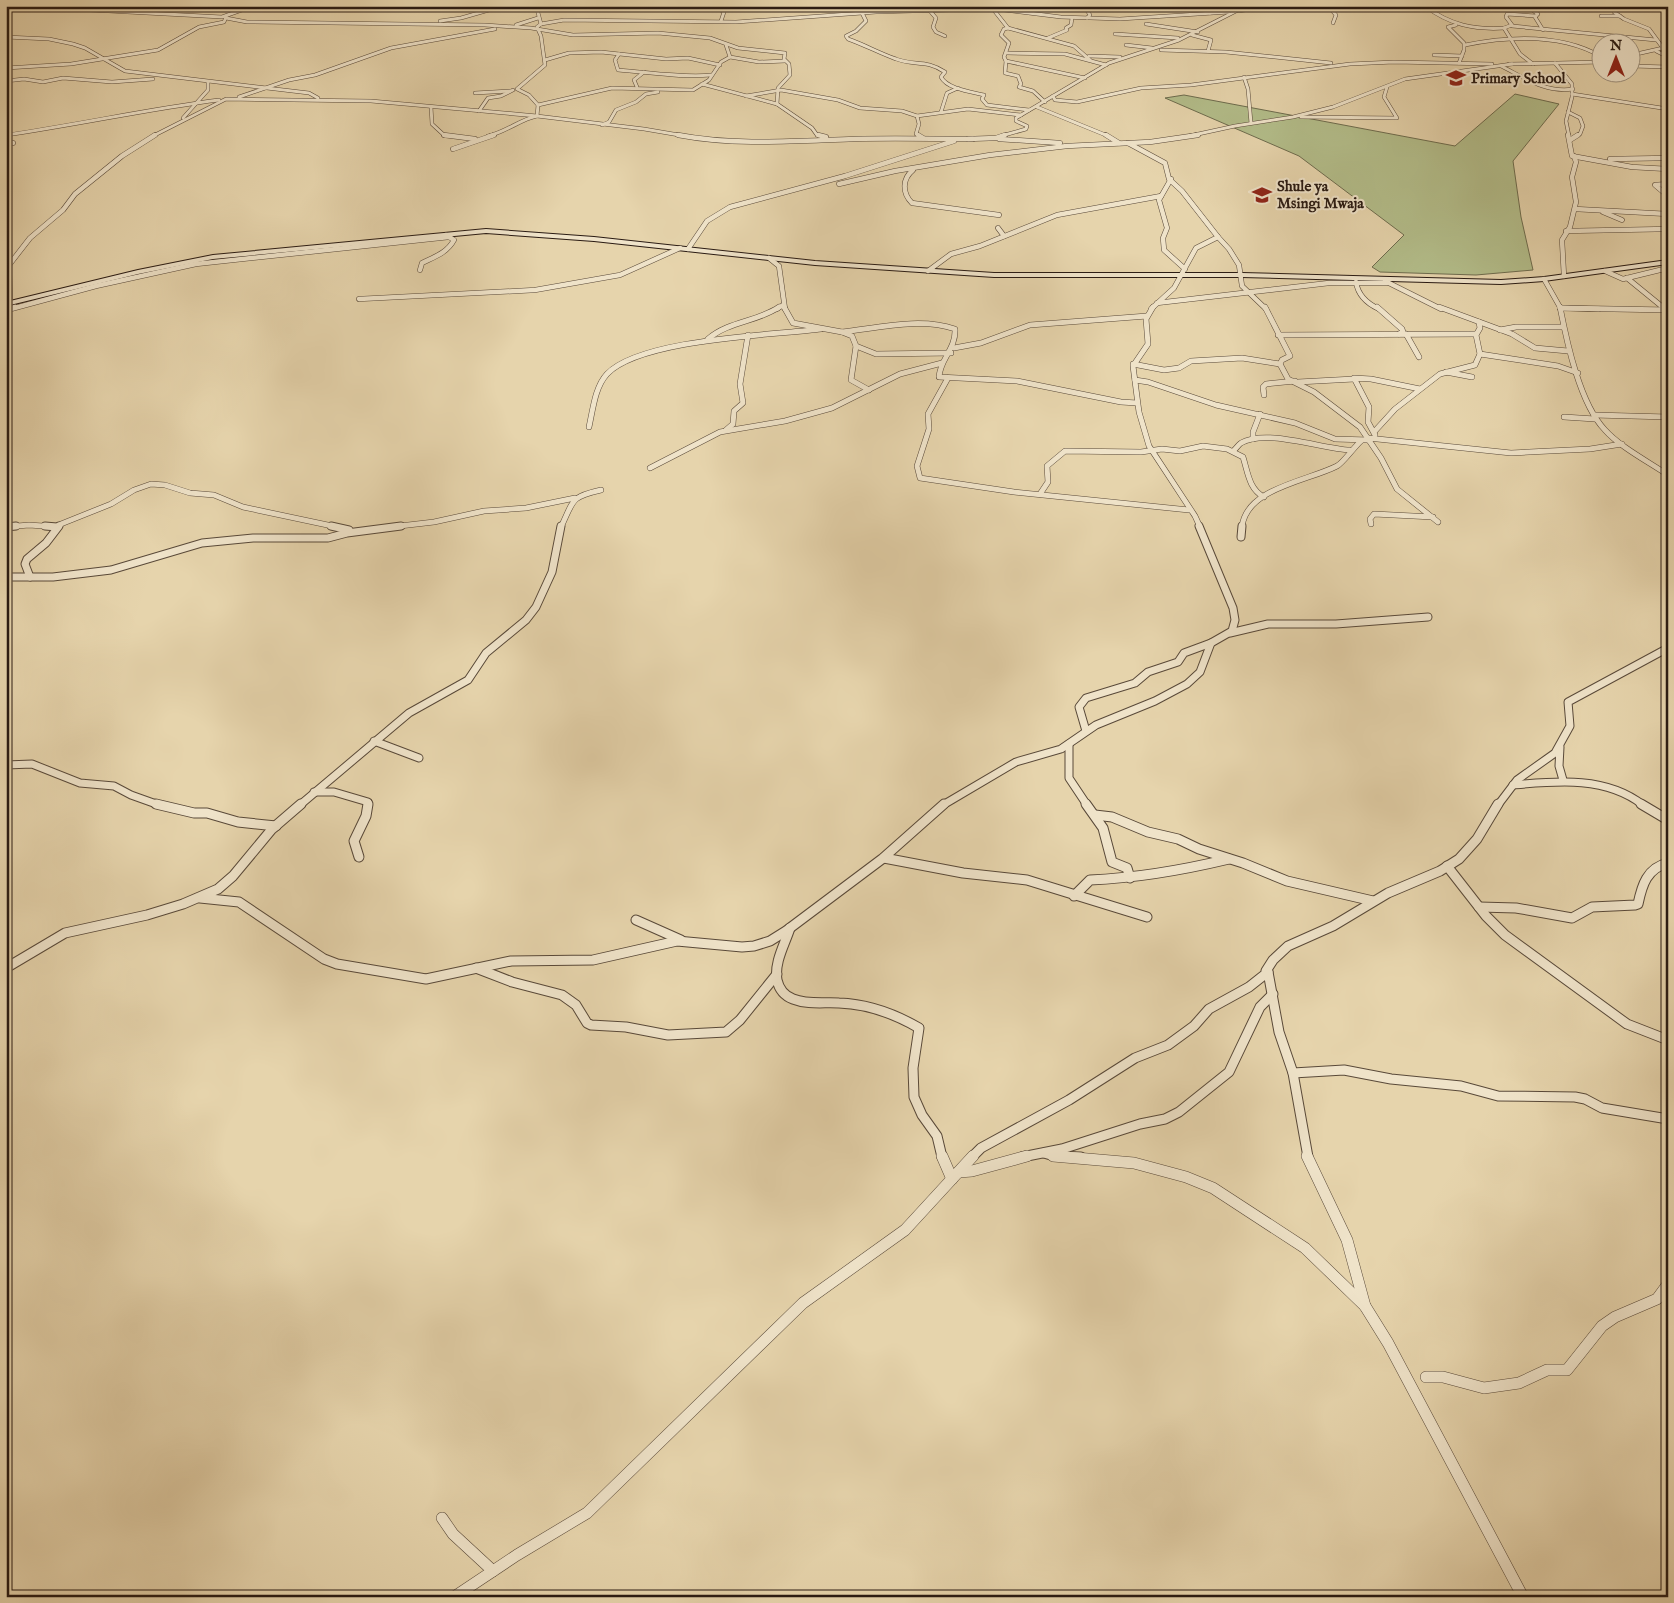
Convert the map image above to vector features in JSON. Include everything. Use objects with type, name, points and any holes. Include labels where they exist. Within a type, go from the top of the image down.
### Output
[{"type":"main road","points":[[8,303],[204,258],[447,235],[510,231],[769,258],[994,275],[1184,272],[1385,281],[1476,282],[1544,279],[1668,262]]},
{"type":"street","points":[[14,6],[226,17],[247,22],[425,23],[453,26],[509,26],[557,34],[589,36],[658,33],[710,38],[745,49],[785,54],[785,61],[789,66],[790,76],[777,90],[777,104]]},
{"type":"street","points":[[6,68],[71,64],[158,50],[199,27],[218,24],[226,20],[226,17],[254,6]]},
{"type":"street","points":[[425,23],[459,19],[503,6]]},
{"type":"street","points":[[541,24],[537,9],[543,6]]},
{"type":"street","points":[[714,6],[724,12],[720,18],[721,21]]},
{"type":"street","points":[[977,6],[1072,20],[1108,22]]},
{"type":"street","points":[[1001,10],[1051,6]]},
{"type":"street","points":[[1084,6],[1090,15],[1086,18]]},
{"type":"street","points":[[1193,6],[1214,14]]},
{"type":"street","points":[[996,138],[1026,129],[1027,126],[1016,120],[1021,115],[1106,64],[1198,32],[1246,6]]},
{"type":"street","points":[[1072,20],[1086,18],[1148,19],[1214,14],[1268,6]]},
{"type":"street","points":[[1425,6],[1456,25],[1486,30],[1512,26],[1656,40]]},
{"type":"street","points":[[1599,6],[1620,10]]},
{"type":"street","points":[[1624,6],[1620,10],[1614,11],[1620,16],[1649,29],[1663,48]]},
{"type":"street","points":[[1329,7],[1344,7]]},
{"type":"street","points":[[1329,7],[1336,16],[1333,22]]},
{"type":"street","points":[[838,15],[844,8]]},
{"type":"street","points":[[479,111],[488,98],[502,96],[515,90],[545,65],[541,58],[537,26],[541,24],[569,20],[784,20],[862,13],[986,8]]},
{"type":"street","points":[[1512,26],[1506,15],[1524,14],[1533,8],[1538,14],[1536,16],[1543,30]]},
{"type":"street","points":[[992,9],[1008,28],[1074,46],[1089,58],[1128,56]]},
{"type":"street","points":[[1510,9],[1536,16]]},
{"type":"street","points":[[930,11],[936,18],[933,27],[935,31],[945,36]]},
{"type":"street","points":[[862,13],[866,18],[864,24],[846,37],[897,60],[936,65],[945,72],[940,77],[942,81],[985,96],[982,99],[987,105],[1032,110]]},
{"type":"street","points":[[1601,16],[1620,16]]},
{"type":"street","points":[[233,99],[269,89],[391,48],[509,26],[538,18]]},
{"type":"street","points":[[1048,38],[1066,31],[1072,20]]},
{"type":"street","points":[[1146,24],[1198,32]]},
{"type":"street","points":[[1456,25],[1448,27],[1465,44],[1466,51],[1459,62]]},
{"type":"street","points":[[1008,28],[1004,29],[1001,35],[1009,43],[1008,53],[1004,57],[1006,61],[1005,73],[1018,76],[1021,84],[1019,87],[1033,91],[1045,102]]},
{"type":"street","points":[[1505,28],[1524,57],[1533,64]]},
{"type":"street","points":[[1166,37],[1178,29]]},
{"type":"street","points":[[1115,34],[1183,38]]},
{"type":"street","points":[[1192,34],[1211,40],[1208,50]]},
{"type":"street","points":[[6,37],[42,38],[66,42],[85,48],[115,67],[165,77],[311,94],[320,99]]},
{"type":"street","points":[[1465,44],[1479,42],[1491,44],[1492,40],[1513,39],[1560,43],[1592,51]]},
{"type":"street","points":[[726,44],[726,50],[730,57]]},
{"type":"street","points":[[1126,45],[1208,50],[1280,59],[1350,64]]},
{"type":"street","points":[[1642,53],[1663,48],[1668,49]]},
{"type":"street","points":[[1656,51],[1668,57]]},
{"type":"street","points":[[545,60],[574,52],[673,59],[689,58],[720,65]]},
{"type":"street","points":[[1008,53],[1046,52],[1089,58],[1106,64]]},
{"type":"street","points":[[619,54],[615,60],[617,62],[616,69],[690,77],[711,75]]},
{"type":"street","points":[[1434,55],[1462,56]]},
{"type":"street","points":[[538,105],[603,89],[639,87],[693,90],[709,80],[722,61],[730,57],[759,62],[785,61]]},
{"type":"street","points":[[1520,64],[1524,57]]},
{"type":"street","points":[[1006,61],[1085,78]]},
{"type":"street","points":[[1054,96],[1053,99],[1056,100],[1077,102],[1141,88],[1189,85],[1350,64],[1592,62]]},
{"type":"street","points":[[1555,63],[1572,81],[1573,89],[1566,128],[1572,156],[1574,156],[1576,162],[1572,177],[1575,209],[1562,245],[1564,276]]},
{"type":"street","points":[[839,184],[990,155],[1199,135],[1336,106],[1354,97],[1406,79],[1512,64]]},
{"type":"street","points":[[1501,66],[1546,89],[1560,92],[1573,89]]},
{"type":"street","points":[[1642,66],[1668,67]]},
{"type":"street","points":[[639,87],[634,84],[634,80],[644,72]]},
{"type":"street","points":[[6,81],[24,79],[43,82],[63,78],[112,82],[165,77]]},
{"type":"street","points":[[1244,77],[1248,89],[1251,123]]},
{"type":"street","points":[[178,123],[191,111],[208,90],[208,82]]},
{"type":"street","points":[[702,84],[777,104],[812,128],[817,135],[843,140]]},
{"type":"street","points":[[639,87],[638,92],[645,94],[672,90]]},
{"type":"street","points":[[1294,116],[1397,118],[1384,97],[1387,87]]},
{"type":"street","points":[[941,112],[948,93],[958,88]]},
{"type":"street","points":[[475,93],[515,90],[528,94],[538,105]]},
{"type":"street","points":[[746,96],[777,90],[806,93],[860,108],[902,111],[917,116],[968,109],[1021,115]]},
{"type":"street","points":[[602,125],[608,122],[616,110],[636,102],[645,94]]},
{"type":"street","points":[[1572,94],[1598,96],[1622,103],[1668,109]]},
{"type":"street","points":[[7,135],[198,102],[233,99],[320,99],[371,101],[537,116],[644,129],[711,140],[774,143],[843,140],[973,139]]},
{"type":"street","points":[[8,303],[9,265],[30,238],[63,210],[75,194],[149,138],[201,113],[221,100]]},
{"type":"street","points":[[463,110],[470,104]]},
{"type":"street","points":[[537,116],[538,105]]},
{"type":"street","points":[[431,107],[432,124],[445,136],[477,139]]},
{"type":"street","points":[[1036,107],[1099,131],[1164,163],[1168,178],[1171,179],[1218,237],[1228,246],[1242,275],[1241,283],[1264,305],[1290,355],[1282,360],[1280,364]]},
{"type":"street","points":[[1568,112],[1580,118],[1583,126],[1580,134],[1570,140]]},
{"type":"street","points":[[453,149],[477,139],[503,133],[531,117],[537,116]]},
{"type":"street","points":[[917,116],[919,124],[916,131],[917,136],[929,139]]},
{"type":"street","points":[[688,249],[707,222],[716,213],[730,206],[845,176],[956,140],[996,138],[1018,142],[1084,145]]},
{"type":"street","points":[[6,143],[13,143]]},
{"type":"street","points":[[1574,156],[1632,167],[1668,168]]},
{"type":"street","points":[[1595,160],[1668,158]]},
{"type":"street","points":[[917,168],[907,174],[904,181],[906,196],[912,203],[999,215]]},
{"type":"street","points":[[1171,179],[1161,196],[1159,205],[1167,228],[1163,238],[1164,251],[1184,272]]},
{"type":"street","points":[[1668,184],[1655,185],[1668,196]]},
{"type":"street","points":[[928,271],[950,254],[1064,213],[1161,196]]},
{"type":"street","points":[[1575,209],[1668,214]]},
{"type":"street","points":[[1599,210],[1622,220]]},
{"type":"street","points":[[1630,211],[1636,218]]},
{"type":"street","points":[[998,228],[1004,236]]},
{"type":"street","points":[[1566,231],[1668,229]]},
{"type":"street","points":[[6,310],[96,286],[196,264],[447,235],[454,240],[447,250],[422,263],[420,270]]},
{"type":"street","points":[[1086,731],[1079,707],[1085,698],[1134,683],[1148,672],[1178,662],[1184,653],[1211,643],[1232,631],[1234,626],[1233,608],[1199,525],[1152,451],[1143,431],[1137,403],[1133,364],[1148,344],[1147,316],[1155,304],[1174,288],[1196,248],[1218,237]]},
{"type":"street","points":[[359,299],[535,290],[620,275],[680,248]]},
{"type":"street","points":[[769,258],[777,262],[780,269],[783,305],[794,324],[842,332],[939,325],[955,329],[952,350],[942,363],[938,376],[1018,381],[1090,394],[1118,402],[1137,403]]},
{"type":"street","points":[[1605,271],[1617,278],[1627,278],[1668,268]]},
{"type":"street","points":[[1627,278],[1667,311]]},
{"type":"street","points":[[1544,279],[1560,308],[1568,351],[1595,417],[1606,432],[1668,475]]},
{"type":"street","points":[[1155,304],[1195,296],[1385,281],[1444,310],[1500,330],[1535,348],[1568,351]]},
{"type":"street","points":[[1356,282],[1357,289],[1369,304],[1380,309],[1402,329],[1404,332],[1402,334],[1419,357]]},
{"type":"street","points":[[708,339],[724,327],[772,313],[783,305]]},
{"type":"street","points":[[1560,308],[1667,311]]},
{"type":"street","points":[[856,346],[876,354],[952,350],[981,343],[1009,331],[1030,325],[1147,316]]},
{"type":"street","points":[[1241,537],[1243,518],[1252,505],[1305,477],[1339,465],[1350,450],[1369,438],[1410,395],[1455,368],[1471,369],[1480,354],[1476,334],[1480,328],[1479,322]]},
{"type":"street","points":[[1500,330],[1516,326],[1564,327]]},
{"type":"street","points":[[589,427],[604,379],[610,371],[664,348],[708,339],[821,329]]},
{"type":"street","points":[[842,332],[852,336],[856,346],[851,380],[869,390]]},
{"type":"street","points":[[1278,335],[1476,334]]},
{"type":"street","points":[[650,468],[726,430],[733,424],[734,411],[743,403],[740,384],[748,335]]},
{"type":"street","points":[[1480,354],[1558,366],[1578,373]]},
{"type":"street","points":[[1133,364],[1154,369],[1179,370],[1186,368],[1191,361],[1242,358],[1280,364]]},
{"type":"street","points":[[726,430],[785,420],[832,408],[900,374],[942,363]]},
{"type":"street","points":[[1280,364],[1287,378],[1314,392],[1354,422],[1369,438],[1397,490],[1438,522]]},
{"type":"street","points":[[1446,372],[1472,377]]},
{"type":"street","points":[[948,378],[946,385],[928,414],[928,433],[917,466],[919,477],[932,482],[1189,510]]},
{"type":"street","points":[[1264,396],[1266,384],[1365,378],[1420,390]]},
{"type":"street","points":[[1354,379],[1369,407],[1369,438]]},
{"type":"street","points":[[1135,380],[1148,382],[1216,405],[1294,422],[1335,439],[1369,438],[1511,454],[1596,448],[1622,444]]},
{"type":"street","points":[[1254,439],[1253,432],[1260,414]]},
{"type":"street","points":[[1564,416],[1668,417]]},
{"type":"street","points":[[1596,448],[1606,432]]},
{"type":"street","points":[[1233,451],[1240,444],[1254,439],[1286,440],[1350,450]]},
{"type":"street","points":[[1040,494],[1048,482],[1048,466],[1063,452],[1077,449],[1130,452],[1180,451],[1203,446],[1233,451],[1243,457],[1252,487],[1255,492],[1264,497]]},
{"type":"street","points":[[6,527],[29,525],[57,527],[118,501],[141,486],[158,484],[183,492],[214,495],[243,507],[332,528],[358,531]]},
{"type":"street","points":[[6,577],[59,576],[118,569],[213,541],[253,538],[325,539],[358,531],[434,522],[484,511],[526,508],[576,498],[601,490]]},
{"type":"street","points":[[8,966],[66,933],[87,927],[147,916],[200,898],[218,889],[233,876],[276,826],[314,792],[409,713],[464,683],[486,653],[531,614],[540,600],[549,579],[559,531],[576,498]]},
{"type":"street","points":[[1371,524],[1370,519],[1374,514],[1433,517]]},
{"type":"street","points":[[30,577],[25,569],[27,559],[46,543],[57,527]]},
{"type":"street","points":[[1226,634],[1242,627],[1260,624],[1336,624],[1428,617]]},
{"type":"street","points":[[200,898],[217,898],[240,902],[324,959],[353,968],[418,979],[511,961],[593,960],[683,941],[742,947],[754,946],[770,941],[791,927],[884,858],[945,803],[1016,762],[1054,752],[1103,721],[1155,701],[1187,684],[1200,672],[1211,643]]},
{"type":"street","points":[[1563,780],[1558,766],[1560,747],[1570,725],[1567,709],[1568,702],[1668,648]]},
{"type":"street","points":[[374,741],[418,758]]},
{"type":"street","points":[[1069,744],[1069,778],[1103,828],[1112,862],[1128,868],[1130,878]]},
{"type":"street","points":[[1365,1306],[1347,1240],[1306,1153],[1293,1073],[1279,1032],[1273,994],[1268,972],[1266,971],[1275,955],[1284,948],[1298,940],[1334,926],[1373,902],[1447,866],[1464,854],[1481,837],[1512,785],[1536,768],[1560,747]]},
{"type":"street","points":[[6,765],[32,764],[80,783],[114,786],[131,795],[160,805],[207,813],[238,822],[276,826]]},
{"type":"street","points":[[1512,785],[1563,780],[1620,790],[1659,817],[1668,820]]},
{"type":"street","points":[[314,792],[334,792],[368,802],[368,808],[354,837],[354,845],[360,857]]},
{"type":"street","points":[[1095,815],[1112,817],[1148,832],[1178,839],[1287,881],[1373,902]]},
{"type":"street","points":[[884,858],[963,873],[1027,880],[1146,917]]},
{"type":"street","points":[[1074,896],[1090,880],[1130,878],[1188,869],[1229,859]]},
{"type":"street","points":[[1479,907],[1516,908],[1572,918],[1592,907],[1635,905],[1638,904],[1642,882],[1658,865],[1668,863]]},
{"type":"street","points":[[1447,866],[1500,931],[1627,1024],[1668,1040]]},
{"type":"street","points":[[636,920],[683,941]]},
{"type":"street","points":[[791,927],[777,967],[777,982],[784,992],[800,1002],[848,1004],[870,1008],[889,1014],[919,1028],[912,1068],[914,1097],[922,1115],[937,1136],[945,1167],[956,1176]]},
{"type":"street","points":[[476,968],[512,982],[562,995],[576,1005],[587,1023],[591,1025],[680,1035],[730,1030],[777,974]]},
{"type":"street","points":[[454,1597],[493,1570],[587,1513],[803,1303],[905,1230],[956,1176],[972,1155],[981,1148],[1068,1100],[1134,1058],[1168,1045],[1194,1026],[1209,1009],[1249,987],[1268,972]]},
{"type":"street","points":[[956,1176],[1042,1152],[1096,1140],[1179,1112],[1229,1072],[1260,1007],[1273,994]]},
{"type":"street","points":[[1293,1073],[1344,1070],[1391,1079],[1461,1086],[1498,1096],[1575,1097],[1585,1099],[1602,1108],[1668,1119]]},
{"type":"street","points":[[1042,1152],[1054,1156],[1085,1156],[1134,1162],[1186,1176],[1213,1188],[1305,1248],[1365,1306],[1388,1344],[1522,1597]]},
{"type":"street","points":[[1426,1377],[1443,1377],[1484,1388],[1519,1383],[1547,1370],[1567,1370],[1592,1336],[1602,1326],[1615,1317],[1657,1299],[1668,1284]]},
{"type":"street","points":[[442,1518],[457,1539],[493,1570]]},
{"type":"green space","points":[[1515,94],[1559,104],[1513,161],[1521,217],[1533,270],[1476,275],[1380,272],[1372,267],[1404,235],[1299,156],[1165,98],[1184,95],[1455,146]]},
{"type":"place","name":"Primary School","points":[[1456,78]]},
{"type":"place","name":"Shule ya Msingi Mwaja","points":[[1262,195]]}]
